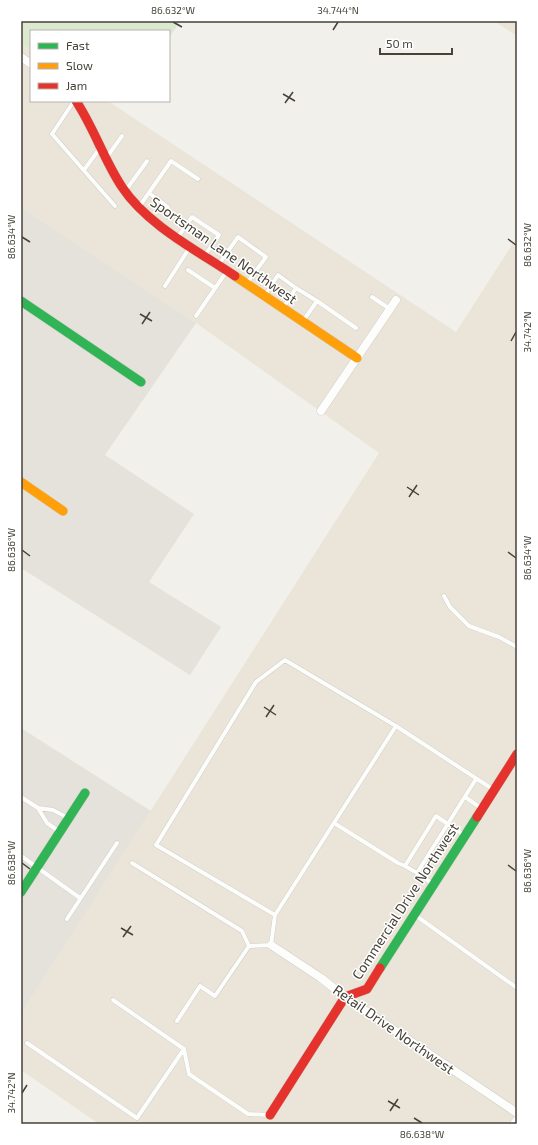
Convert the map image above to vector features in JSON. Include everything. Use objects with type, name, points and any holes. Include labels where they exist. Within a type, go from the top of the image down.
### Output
[{"type":"street","name":"Sportsman Lane Northwest","points":[[76,102],[126,190],[139,208],[190,246],[357,358]]},
{"type":"street","points":[[321,411],[396,300]]},
{"type":"street","points":[[21,301],[141,382]]},
{"type":"street","points":[[21,482],[63,511]]},
{"type":"street","name":"Commercial Drive Northwest","points":[[345,998],[367,989],[517,754]]},
{"type":"street","points":[[21,892],[85,793]]},
{"type":"street","name":"Retail Drive Northwest","points":[[271,945],[321,978],[345,998],[517,1113]]},
{"type":"street","points":[[270,1115],[345,998]]},
{"type":"street","points":[[514,1124],[517,1120]]},
{"type":"lane","points":[[74,102],[52,134],[115,206]]},
{"type":"lane","points":[[107,157],[122,136]]},
{"type":"lane","points":[[84,170],[101,146]]},
{"type":"lane","points":[[126,190],[147,161]]},
{"type":"lane","points":[[139,208],[171,161],[198,179]]},
{"type":"lane","points":[[149,193],[168,206]]},
{"type":"lane","points":[[178,237],[192,217],[219,235],[205,256]]},
{"type":"lane","points":[[219,265],[238,237],[266,257],[247,284]]},
{"type":"lane","points":[[165,286],[190,246]]},
{"type":"lane","points":[[188,270],[215,288]]},
{"type":"lane","points":[[196,316],[227,270]]},
{"type":"lane","points":[[264,296],[278,276],[356,328]]},
{"type":"lane","points":[[283,308],[296,288]]},
{"type":"lane","points":[[372,297],[390,309]]},
{"type":"lane","points":[[303,322],[317,301]]},
{"type":"lane","points":[[444,596],[450,607],[469,626],[499,636],[517,647]]},
{"type":"lane","points":[[276,915],[156,845],[256,682],[285,660],[396,726],[494,790]]},
{"type":"lane","points":[[249,946],[271,945],[276,915],[396,726]]},
{"type":"lane","points":[[417,873],[476,779]]},
{"type":"lane","points":[[21,797],[38,808],[53,810],[69,818]]},
{"type":"lane","points":[[465,797],[482,809]]},
{"type":"lane","points":[[38,808],[47,823],[60,832]]},
{"type":"lane","points":[[405,866],[436,816],[465,836]]},
{"type":"lane","points":[[334,823],[434,884]]},
{"type":"lane","points":[[67,919],[117,842]]},
{"type":"lane","points":[[21,856],[80,898]]},
{"type":"lane","points":[[132,864],[242,931],[249,946]]},
{"type":"lane","points":[[414,915],[517,988]]},
{"type":"lane","points":[[177,1021],[200,986],[215,996],[249,946]]},
{"type":"lane","points":[[113,1000],[184,1049],[189,1074],[248,1114],[270,1115]]},
{"type":"lane","points":[[27,1043],[137,1118],[184,1049]]},
{"type":"shaded area","points":[[494,21],[517,21],[517,36]]},
{"type":"shaded area","points":[[21,43],[30,49],[30,102],[110,102],[456,332],[517,237],[517,1124],[99,1124],[21,1070],[21,1014],[379,453],[196,323],[21,207]]},
{"type":"shaded area","points":[[21,207],[196,323],[105,455],[194,514],[149,582],[221,627],[190,675],[21,568]]},
{"type":"shaded area","points":[[21,728],[151,811],[21,1014]]},
{"type":"green space","points":[[21,21],[180,21],[170,36],[170,30],[30,30],[30,49],[21,43]]},
{"type":"traffic: fast","points":[[21,301],[141,382]]},
{"type":"traffic: fast","points":[[21,892],[85,793]]},
{"type":"traffic: fast","points":[[380,968],[477,817]]},
{"type":"traffic: slow","points":[[235,276],[357,358]]},
{"type":"traffic: slow","points":[[21,482],[63,511]]},
{"type":"traffic: jam","points":[[77,102],[116,177],[133,201],[159,225],[235,276]]},
{"type":"traffic: jam","points":[[477,817],[517,754]]},
{"type":"traffic: jam","points":[[270,1115],[345,997],[367,989],[380,968]]}]
